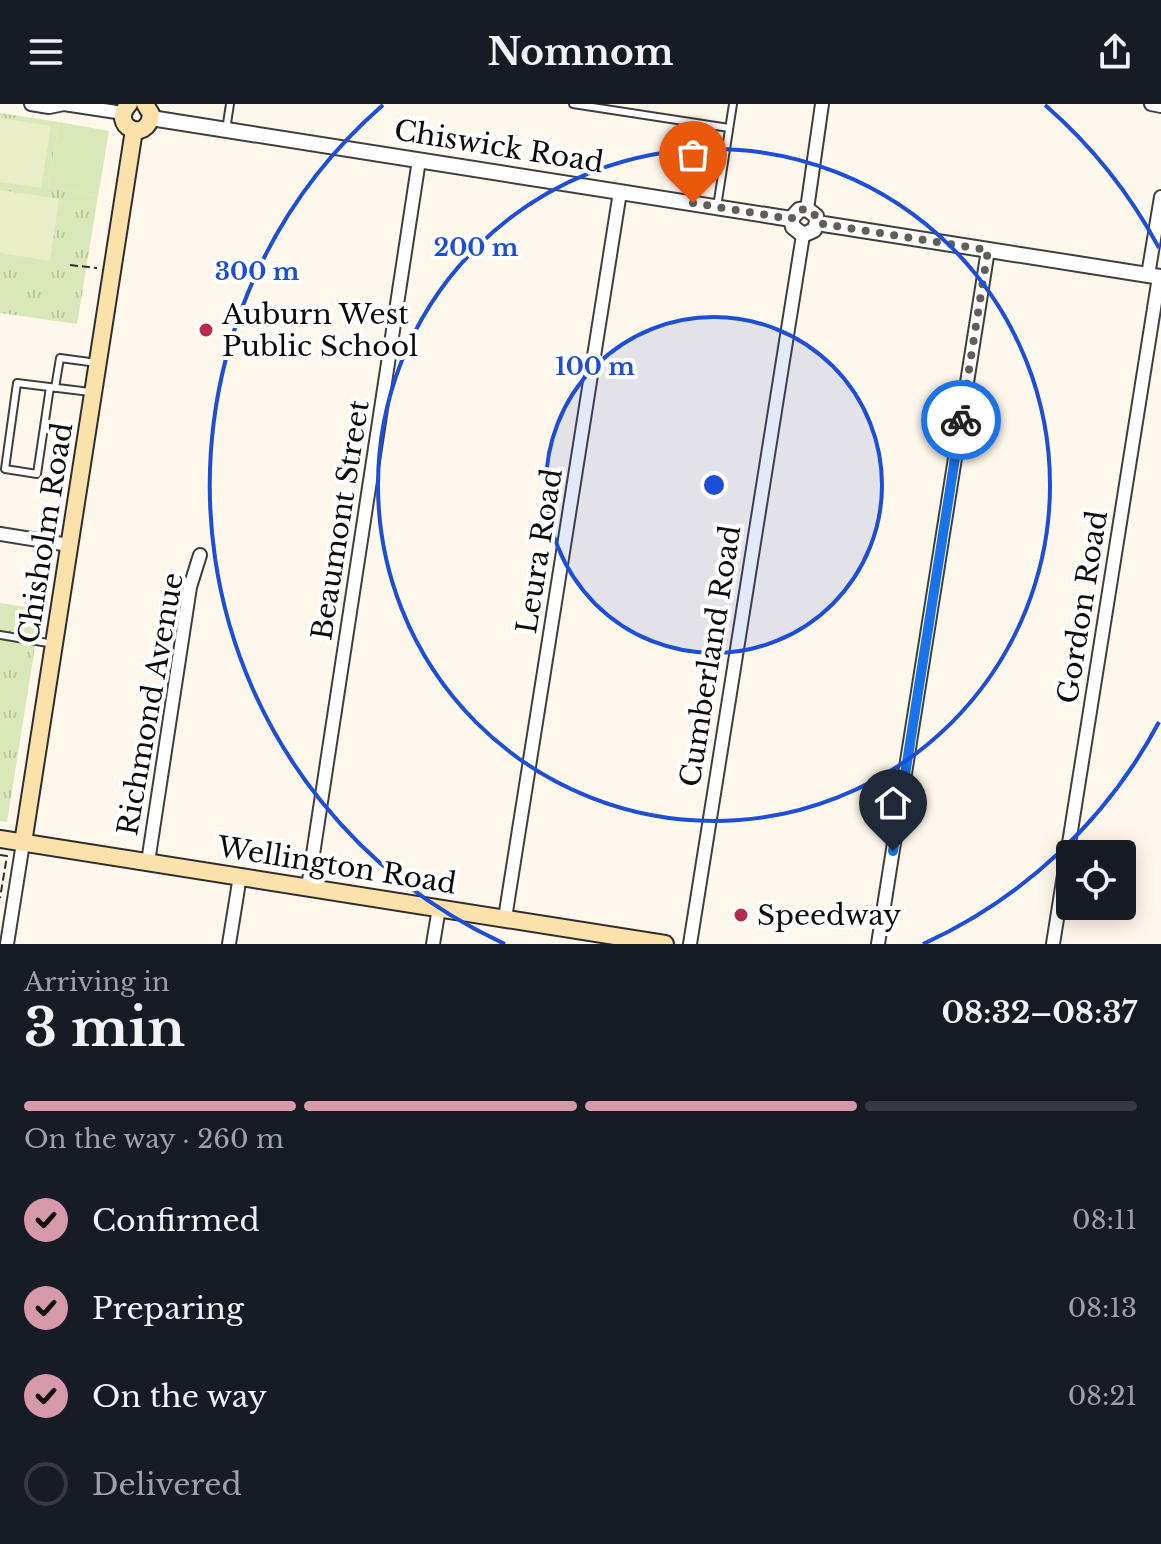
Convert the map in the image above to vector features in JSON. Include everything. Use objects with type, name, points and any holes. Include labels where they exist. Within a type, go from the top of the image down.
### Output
[{"type":"main road","points":[[126,109],[127,126],[134,130],[147,126],[148,111]]},
{"type":"main road","name":"Chisholm Road","points":[[23,843],[134,130]]},
{"type":"main road","name":"Wellington Road","points":[[0,839],[505,918],[570,937],[665,944]]},
{"type":"street","points":[[31,104],[126,109]]},
{"type":"street","points":[[807,209],[822,104]]},
{"type":"street","points":[[1151,104],[1161,106]]},
{"type":"street","name":"Chiswick Road","points":[[148,111],[226,130],[791,219]]},
{"type":"street","name":"Beaumont Street","points":[[308,887],[419,160]]},
{"type":"street","name":"Leura Road","points":[[505,918],[620,192]]},
{"type":"street","name":"Gordon Road","points":[[1053,944],[1156,276],[1161,197]]},
{"type":"street","points":[[807,209],[814,213],[817,223],[811,233],[803,235],[795,231],[791,219],[799,210],[807,209]]},
{"type":"street","points":[[817,223],[1156,276]]},
{"type":"street","name":"Cumberland Road","points":[[690,944],[803,235]]},
{"type":"street","points":[[878,944],[988,250]]},
{"type":"street","points":[[0,534],[69,545]]},
{"type":"street","name":"Richmond Avenue","points":[[148,862],[190,587],[200,555]]},
{"type":"street","name":"Chisholm Road","points":[[7,944],[23,843]]},
{"type":"street","points":[[229,944],[240,876]]},
{"type":"street","points":[[433,944],[439,908]]},
{"type":"lane","points":[[226,130],[230,104]]},
{"type":"lane","points":[[573,104],[729,128]]},
{"type":"lane","points":[[717,207],[733,104]]},
{"type":"lane","points":[[93,393],[52,388],[17,383],[5,469],[37,474],[52,388],[60,358],[98,363]]},
{"type":"lane","points":[[0,635],[54,644]]},
{"type":"path","points":[[70,265],[98,268]]},
{"type":"path","points":[[0,855],[7,856],[0,898]]},
{"type":"green space","points":[[0,113],[59,122],[48,187],[98,196],[77,324],[0,313]]},
{"type":"green space","points":[[0,118],[51,126],[41,188],[0,182]]},
{"type":"green space","points":[[59,122],[109,131],[98,196],[48,187]]},
{"type":"green space","points":[[0,190],[59,199],[50,261],[0,253]]},
{"type":"green space","points":[[0,603],[41,609],[7,822],[0,821]]},
{"type":"way so far","points":[[693,203],[791,219],[799,210],[807,209],[814,213],[817,223],[988,250],[961,420]]},
{"type":"place","name":"Auburn West Public School","points":[[206,330]]},
{"type":"place","name":"Speedway","points":[[741,915]]},
{"type":"route","points":[[893,851],[961,420]]}]
